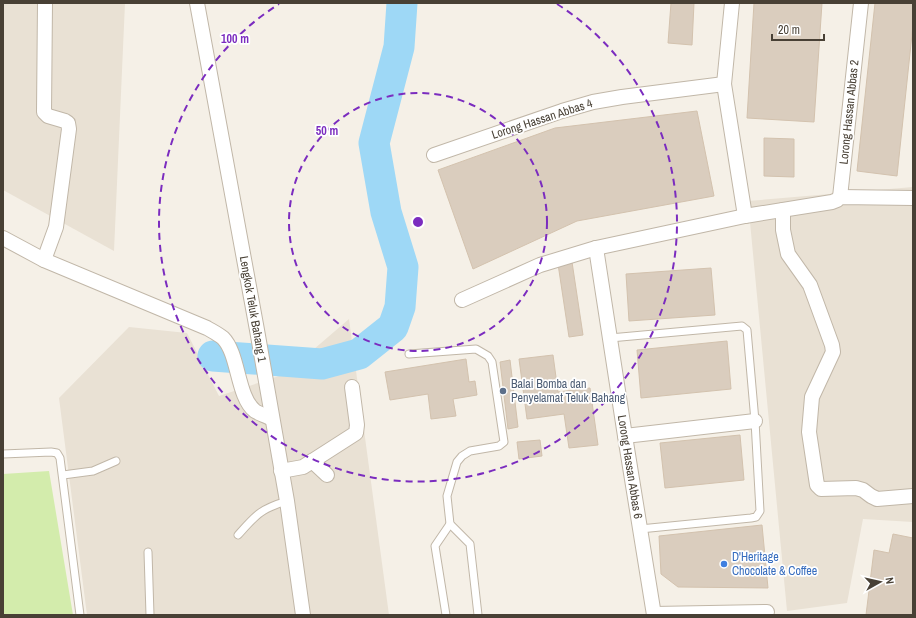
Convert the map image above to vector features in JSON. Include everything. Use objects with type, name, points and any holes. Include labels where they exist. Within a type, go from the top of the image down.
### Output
[{"type":"street","points":[[44,260],[56,227],[69,129],[68,123],[48,116],[44,112],[45,3]]},
{"type":"street","name":"Lengkok Teluk Bahang 1","points":[[197,3],[282,471],[302,615]]},
{"type":"street","points":[[732,3],[724,84],[745,216]]},
{"type":"street","name":"Lorong Hassan Abbas 2","points":[[840,197],[861,3]]},
{"type":"street","name":"Lorong Hassan Abbas 4","points":[[434,156],[562,110],[593,102],[724,84]]},
{"type":"street","points":[[462,300],[540,265],[596,248],[745,216],[832,202],[840,197],[913,198]]},
{"type":"street","points":[[783,210],[783,230],[788,254],[810,285],[832,345],[833,352],[812,397],[809,432],[817,485],[819,488],[860,488],[877,499],[913,496]]},
{"type":"street","points":[[3,238],[44,260],[207,328],[223,338],[228,346],[245,396],[250,405],[255,410],[272,419]]},
{"type":"street","name":"Lorong Hassan Abbas 6","points":[[596,248],[654,614]]},
{"type":"street","points":[[282,471],[300,468],[356,431],[357,425],[352,387]]},
{"type":"street","points":[[625,436],[755,421]]},
{"type":"street","points":[[312,461],[327,475]]},
{"type":"street","points":[[654,614],[767,612]]},
{"type":"lane","points":[[610,338],[742,326],[744,326],[747,330],[755,421],[760,511],[758,515],[751,518],[640,529]]},
{"type":"lane","points":[[409,354],[476,349],[488,356],[492,362],[504,442],[499,446],[470,451],[462,456],[457,462],[447,496],[450,524],[470,544],[478,615]]},
{"type":"lane","points":[[3,454],[51,452],[57,453],[60,458],[80,615]]},
{"type":"lane","points":[[63,475],[92,471],[116,461]]},
{"type":"lane","points":[[238,535],[262,511],[270,506],[287,501]]},
{"type":"lane","points":[[446,615],[435,546],[450,524]]},
{"type":"lane","points":[[148,552],[150,615]]},
{"type":"shaded area","points":[[3,3],[125,3],[114,251],[3,190]]},
{"type":"shaded area","points":[[913,187],[913,522],[863,519],[847,603],[787,611],[748,201]]},
{"type":"shaded area","points":[[349,319],[389,615],[87,615],[59,398],[129,327],[187,333],[219,396],[285,374]]},
{"type":"green space","points":[[49,471],[73,615],[3,615],[3,474]]},
{"type":"building","points":[[671,3],[694,3],[692,45],[668,43]]},
{"type":"building","points":[[754,3],[822,3],[814,122],[747,118]]},
{"type":"building","points":[[875,3],[913,3],[913,25],[897,176],[857,171]]},
{"type":"building","points":[[697,111],[714,196],[577,221],[473,269],[438,170],[555,128]]},
{"type":"building","points":[[764,138],[794,139],[794,177],[764,176]]},
{"type":"building","points":[[572,262],[583,335],[569,337],[558,264]]},
{"type":"building","points":[[711,268],[715,315],[629,321],[626,274]]},
{"type":"building","points":[[727,341],[731,389],[641,398],[637,350]]},
{"type":"building","points":[[553,355],[558,392],[590,388],[598,445],[569,448],[564,414],[527,419],[519,359]]},
{"type":"building","points":[[466,359],[469,382],[475,381],[477,395],[453,399],[456,416],[431,419],[428,394],[390,400],[385,372]]},
{"type":"building","points":[[510,360],[518,427],[508,429],[500,362]]},
{"type":"building","points":[[740,435],[744,480],[665,488],[660,443]]},
{"type":"building","points":[[540,440],[542,456],[519,459],[517,442]]},
{"type":"building","points":[[762,525],[768,588],[678,587],[661,574],[659,536]]},
{"type":"building","points":[[893,534],[913,538],[913,615],[866,615],[874,550],[889,553]]},
{"type":"waterway","points":[[213,356],[322,364],[359,354],[393,327],[400,307],[403,267],[386,212],[374,143],[399,47],[402,3]]},
{"type":"place","name":"Balai Bomba dan Penyelamat Teluk Bahang","points":[[503,391]]},
{"type":"place","name":"D'Heritage Chocolate & Coffee","points":[[724,564]]}]
